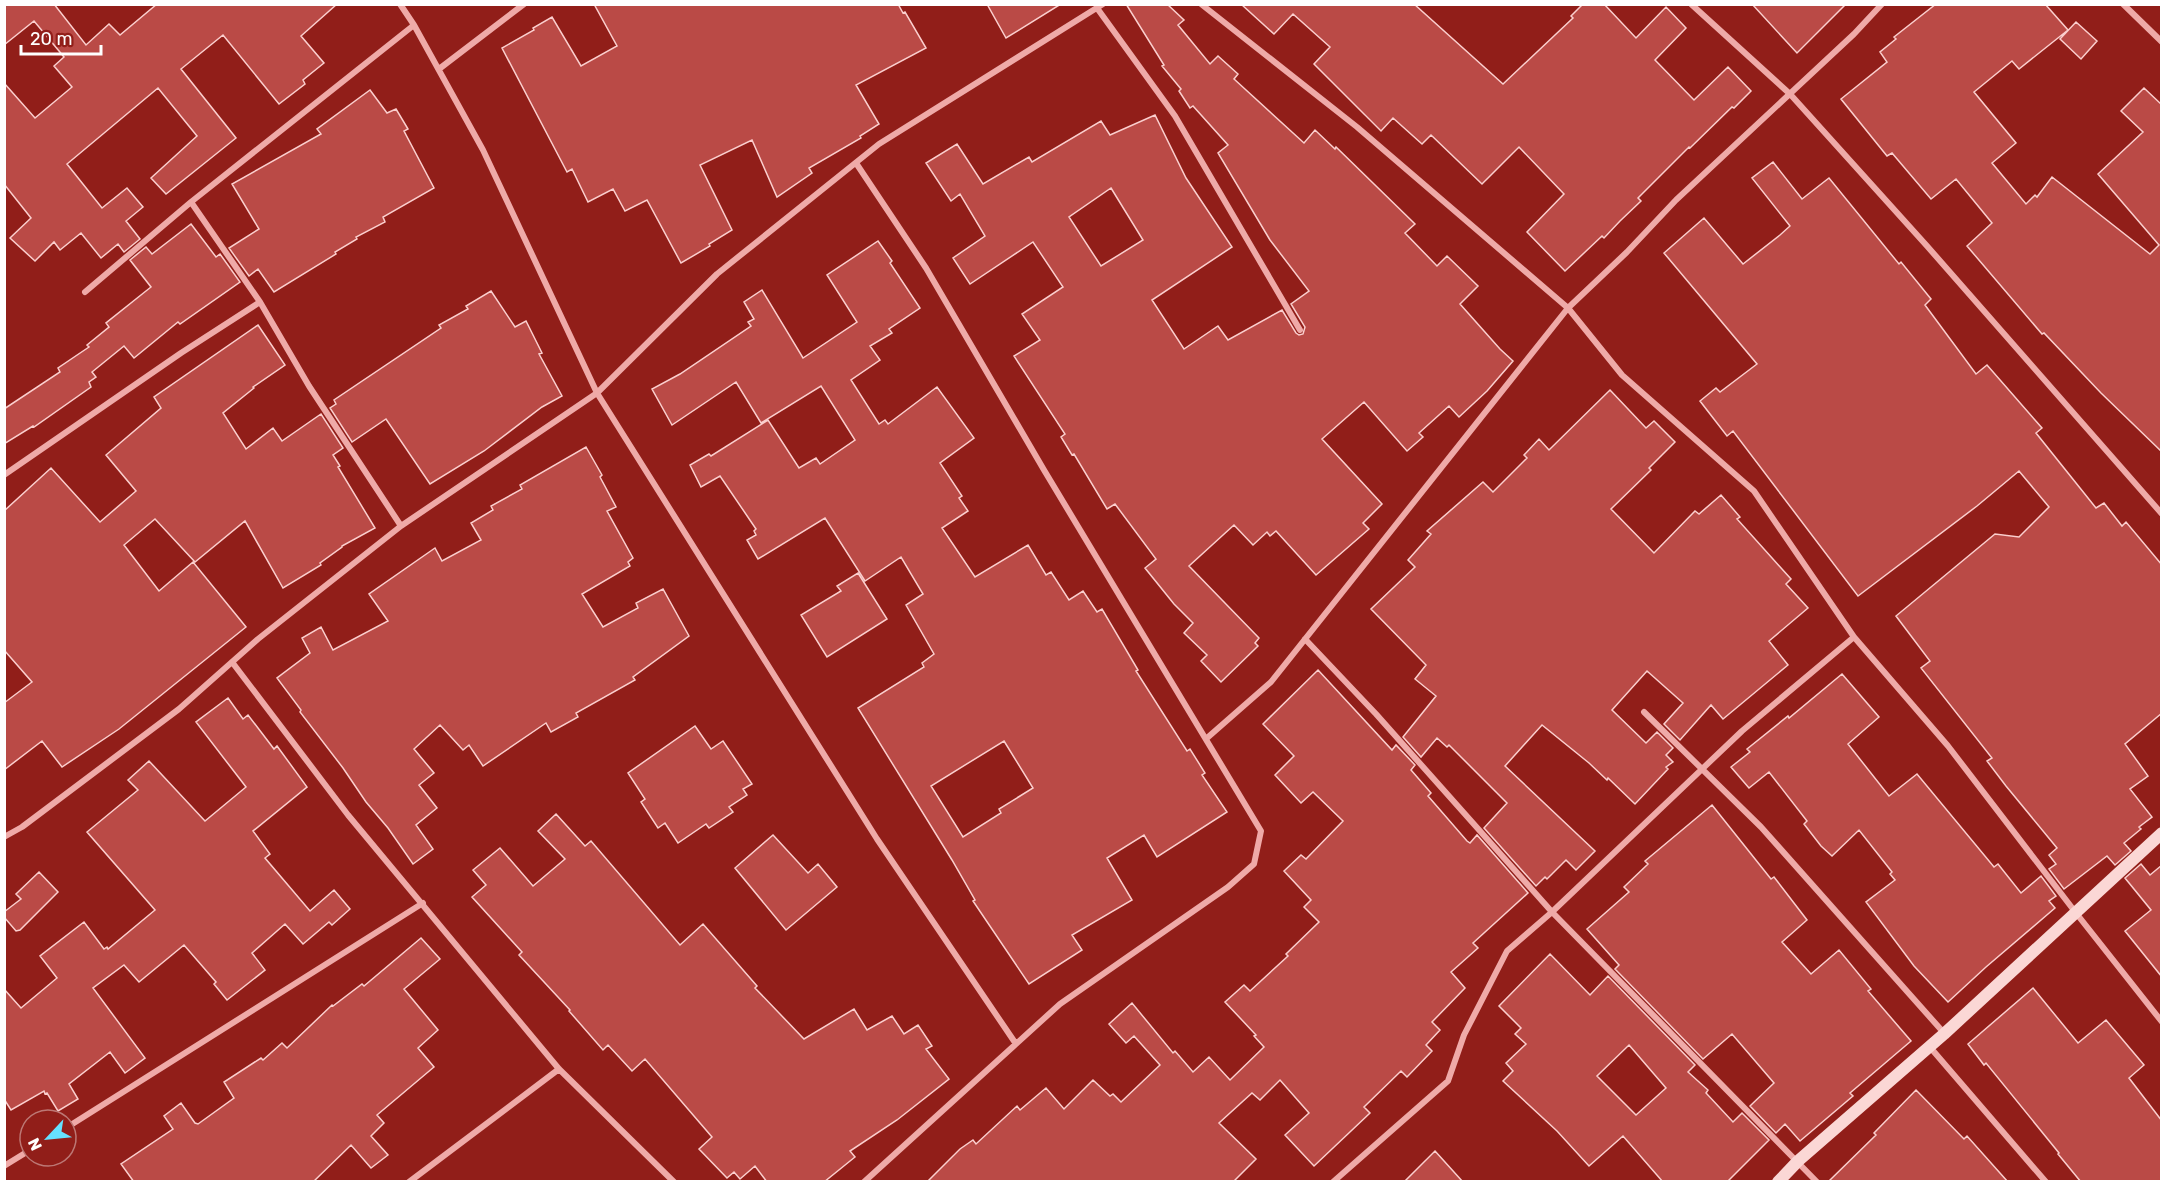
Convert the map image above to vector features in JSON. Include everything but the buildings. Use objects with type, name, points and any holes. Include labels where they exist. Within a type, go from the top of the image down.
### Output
[{"type":"main road","points":[[1778,1182],[1798,1161],[1944,1034],[2162,833]]},
{"type":"street","points":[[400,4],[483,150],[597,393],[878,839],[1016,1044]]},
{"type":"street","points":[[439,69],[525,4]]},
{"type":"street","points":[[1201,4],[1357,127],[1568,308],[1622,375],[1754,491],[1854,637],[1948,746],[2162,1022]]},
{"type":"street","points":[[1691,4],[1790,94],[2162,514]]},
{"type":"street","points":[[1208,738],[1271,682],[1568,308],[1627,252],[1676,200],[1854,34],[1882,4]]},
{"type":"street","points":[[2123,4],[2162,42]]},
{"type":"street","points":[[4,837],[22,827],[179,709],[258,639],[401,526],[597,393],[717,274],[879,144],[1100,6],[1176,116],[1300,330]]},
{"type":"street","points":[[85,292],[190,202],[414,25]]},
{"type":"street","points":[[856,162],[926,267],[1044,470],[1208,738],[1261,831],[1254,864],[1228,887],[1060,1004],[869,1180]]},
{"type":"street","points":[[190,202],[260,302],[309,386],[401,526]]},
{"type":"street","points":[[4,475],[181,353],[260,302]]},
{"type":"street","points":[[1333,1182],[1448,1081],[1464,1035],[1507,951],[1552,912],[1742,731],[1854,637]]},
{"type":"street","points":[[1305,639],[1376,714],[1552,912],[1817,1182]]},
{"type":"street","points":[[232,662],[348,815],[559,1069],[674,1182]]},
{"type":"street","points":[[1644,712],[1761,827],[1944,1034]]},
{"type":"street","points":[[78,1120],[423,903]]},
{"type":"street","points":[[1929,1046],[2046,1182]]},
{"type":"street","points":[[408,1182],[559,1069]]},
{"type":"street","points":[[4,1166],[18,1157]]}]
